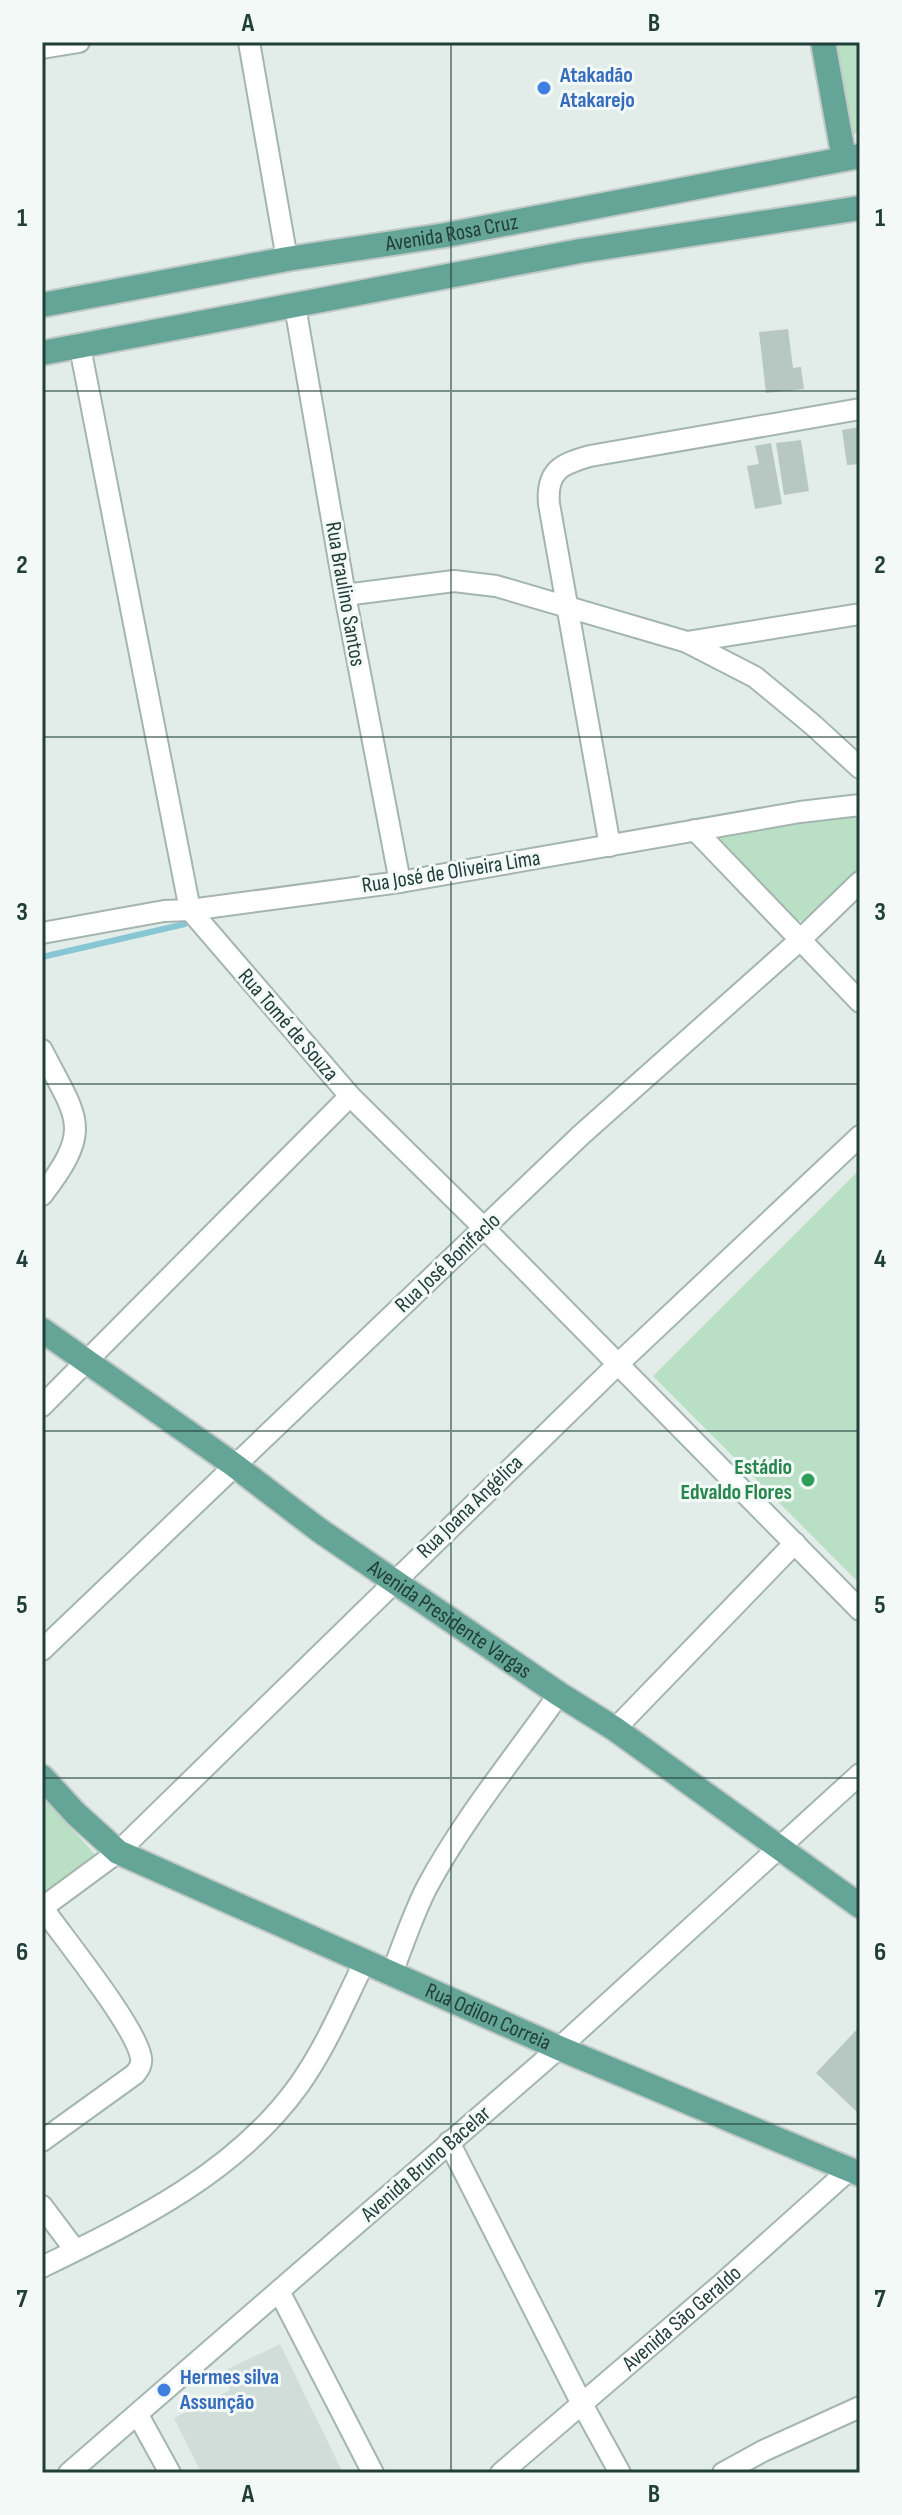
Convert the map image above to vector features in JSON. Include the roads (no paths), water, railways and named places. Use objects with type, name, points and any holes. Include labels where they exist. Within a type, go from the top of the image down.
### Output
[{"type":"main road","points":[[823,42],[855,163]]},
{"type":"main road","name":"Avenida Rosa Cruz","points":[[42,305],[287,259],[855,163]]},
{"type":"main road","points":[[849,210],[860,192]]},
{"type":"main road","name":"Avenida Rosa Cruz","points":[[42,353],[580,251],[849,210]]},
{"type":"main road","points":[[371,247],[382,261],[383,270],[372,290]]},
{"type":"main road","name":"Avenida Presidente Vargas","points":[[42,1330],[234,1465],[319,1530],[615,1729],[860,1906]]},
{"type":"main road","name":"Rua Odilon Correia","points":[[42,1777],[75,1813],[118,1852],[559,2048],[856,2168]]},
{"type":"street","points":[[42,48],[79,42]]},
{"type":"street","points":[[249,42],[287,259]]},
{"type":"street","name":"Rua Braulino Santos","points":[[295,306],[345,595],[400,882]]},
{"type":"street","name":"Rua Tomé de Souza","points":[[80,347],[190,910],[350,1096],[860,1610]]},
{"type":"street","points":[[610,846],[566,608],[548,495],[551,478],[565,463],[590,456],[860,409]]},
{"type":"street","points":[[345,595],[454,581],[472,582],[496,586],[687,642],[755,677],[860,768]]},
{"type":"street","points":[[687,642],[860,614]]},
{"type":"street","name":"Rua José de Oliveira Lima","points":[[42,933],[164,911],[400,882],[800,812],[860,805]]},
{"type":"street","points":[[695,830],[860,1002]]},
{"type":"street","name":"Rua José Bonifaclo","points":[[42,1650],[581,1135],[800,940],[860,882]]},
{"type":"street","points":[[42,1050],[72,1107],[74,1136],[70,1156],[42,1195]]},
{"type":"street","points":[[42,1406],[350,1096]]},
{"type":"street","name":"Rua Joana Angélica","points":[[42,1908],[118,1852],[393,1581],[860,1136]]},
{"type":"street","points":[[615,1729],[795,1543]]},
{"type":"street","points":[[392,1973],[425,1890],[452,1844],[559,1694]]},
{"type":"street","name":"Avenida Bruno Bacelar","points":[[69,2473],[559,2048],[860,1774]]},
{"type":"street","points":[[42,1908],[121,2016],[141,2055],[141,2065],[135,2074],[42,2141]]},
{"type":"street","points":[[42,2267],[111,2234],[201,2180],[269,2119],[313,2063],[365,1961]]},
{"type":"street","points":[[449,2142],[620,2473]]},
{"type":"street","name":"Avenida São Geraldo","points":[[501,2473],[856,2168]]},
{"type":"street","points":[[42,2206],[75,2250]]},
{"type":"street","points":[[280,2293],[373,2473]]},
{"type":"street","points":[[723,2473],[763,2451],[860,2407]]},
{"type":"street","points":[[138,2415],[170,2473]]},
{"type":"waterway","points":[[42,957],[185,924]]},
{"type":"place","name":"Atakadão Atakarejo","points":[[544,88]]},
{"type":"place","name":"Estádio Edvaldo Flores","points":[[808,1480]]},
{"type":"place","name":"Hermes silva Assunção","points":[[164,2390]]}]
